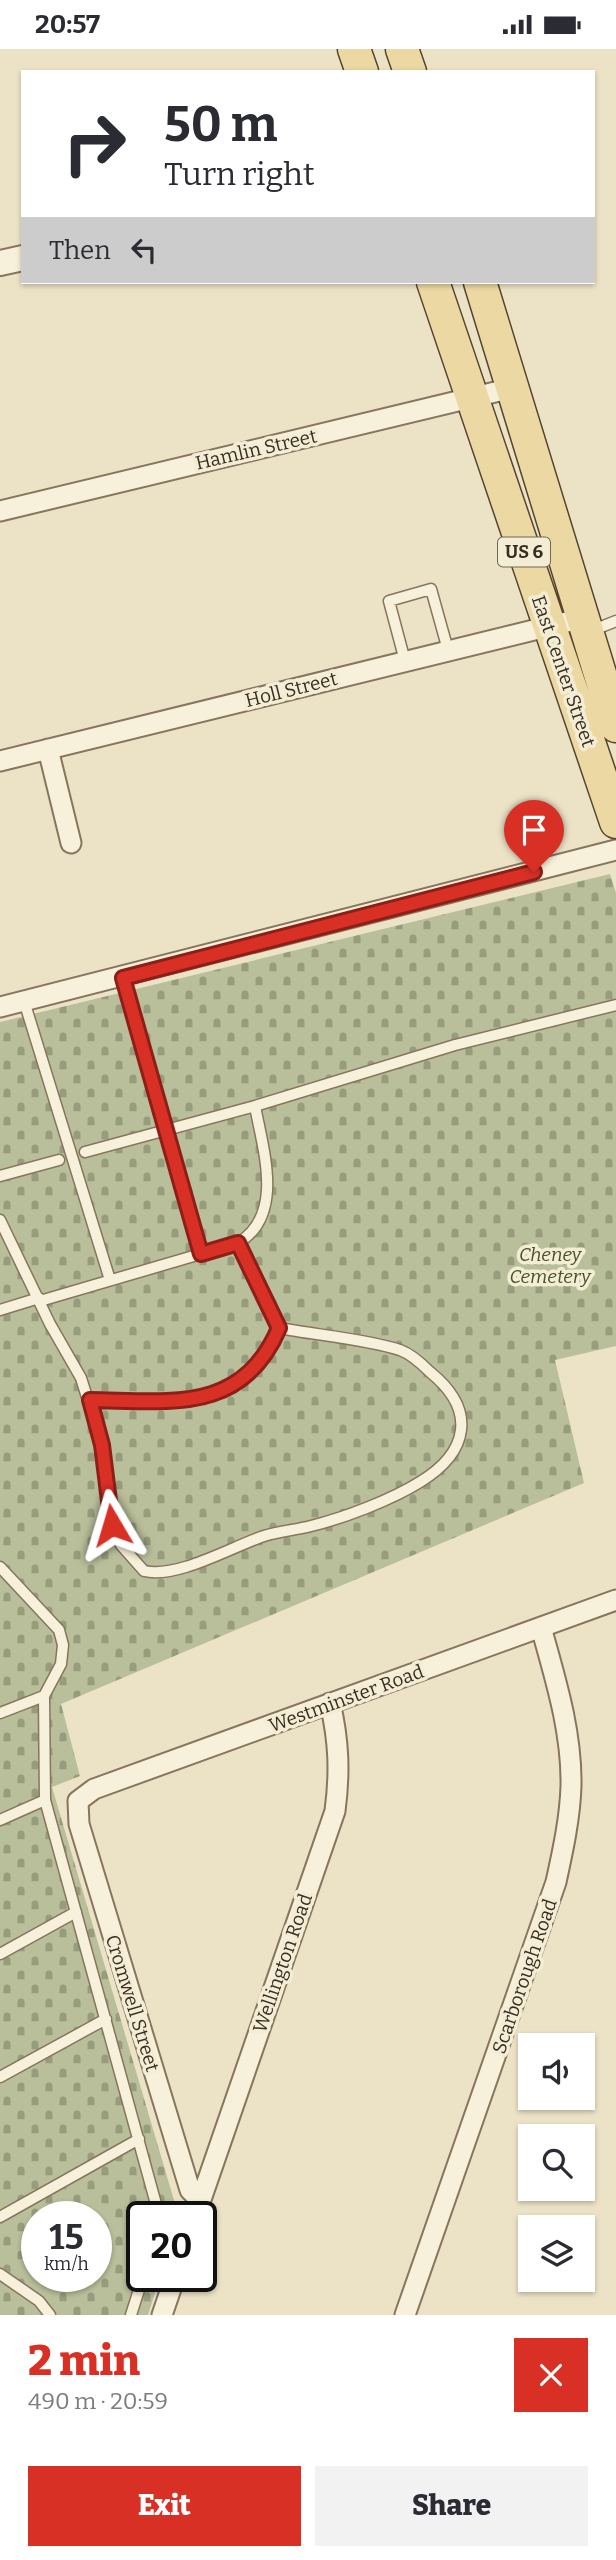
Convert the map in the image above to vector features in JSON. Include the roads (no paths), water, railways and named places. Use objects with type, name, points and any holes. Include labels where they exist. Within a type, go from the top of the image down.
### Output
[{"type":"main road","points":[[354,49],[361,70]]},
{"type":"main road","points":[[402,49],[410,70]]},
{"type":"main road","name":"East Center Street","points":[[434,284],[616,822]]},
{"type":"main road","name":"East Center Street","points":[[481,284],[512,388],[595,624],[615,722]]},
{"type":"street","points":[[0,263],[21,258]]},
{"type":"street","name":"Hamlin Street","points":[[0,511],[512,388]]},
{"type":"street","name":"Holl Street","points":[[0,761],[549,625],[595,624]]},
{"type":"street","points":[[584,729],[615,722]]},
{"type":"street","points":[[48,749],[71,842]]},
{"type":"street","points":[[0,1007],[123,978],[616,850]]},
{"type":"street","name":"Westminster Road","points":[[78,1801],[93,1789],[616,1599]]},
{"type":"street","name":"Scarborough Road","points":[[405,2315],[556,1882],[564,1847],[571,1785],[568,1741],[541,1626]]},
{"type":"street","name":"Wellington Road","points":[[201,2201],[335,1811],[340,1770],[338,1734],[330,1703]]},
{"type":"street","name":"Cromwell Street","points":[[78,1801],[79,1824],[195,2201]]},
{"type":"street","points":[[162,2315],[170,2292]]},
{"type":"lane","points":[[405,661],[389,601],[431,589],[448,650]]},
{"type":"lane","points":[[123,978],[201,1254]]},
{"type":"lane","points":[[24,1001],[110,1280]]},
{"type":"lane","points":[[85,1152],[255,1106],[454,1045],[616,1005]]},
{"type":"lane","points":[[0,1310],[238,1243],[250,1235],[266,1208],[267,1184],[255,1106]]},
{"type":"lane","points":[[0,1176],[59,1160]]},
{"type":"lane","points":[[0,1220],[39,1300],[69,1353],[90,1400],[102,1445],[112,1525],[130,1557],[144,1571],[170,1573],[268,1534],[312,1526],[361,1509],[420,1482],[453,1456],[461,1441],[461,1415],[441,1381],[416,1360],[401,1351],[279,1328]]},
{"type":"lane","points":[[90,1400],[184,1401],[205,1397],[228,1388],[254,1371],[267,1355],[279,1328],[238,1243]]},
{"type":"lane","points":[[0,1567],[59,1630],[63,1645],[61,1664],[44,1696],[46,1800],[139,2139],[153,2201]]},
{"type":"lane","points":[[0,1713],[44,1696]]},
{"type":"lane","points":[[0,1820],[46,1800]]},
{"type":"lane","points":[[0,1954],[76,1912]]},
{"type":"lane","points":[[0,2077],[106,2019]]},
{"type":"lane","points":[[0,2217],[139,2139]]},
{"type":"lane","points":[[0,2274],[39,2301],[50,2315]]},
{"type":"lane","points":[[131,2315],[138,2292]]},
{"type":"park label","name":"Cheney Cemetery","points":[[550,1265]]}]
